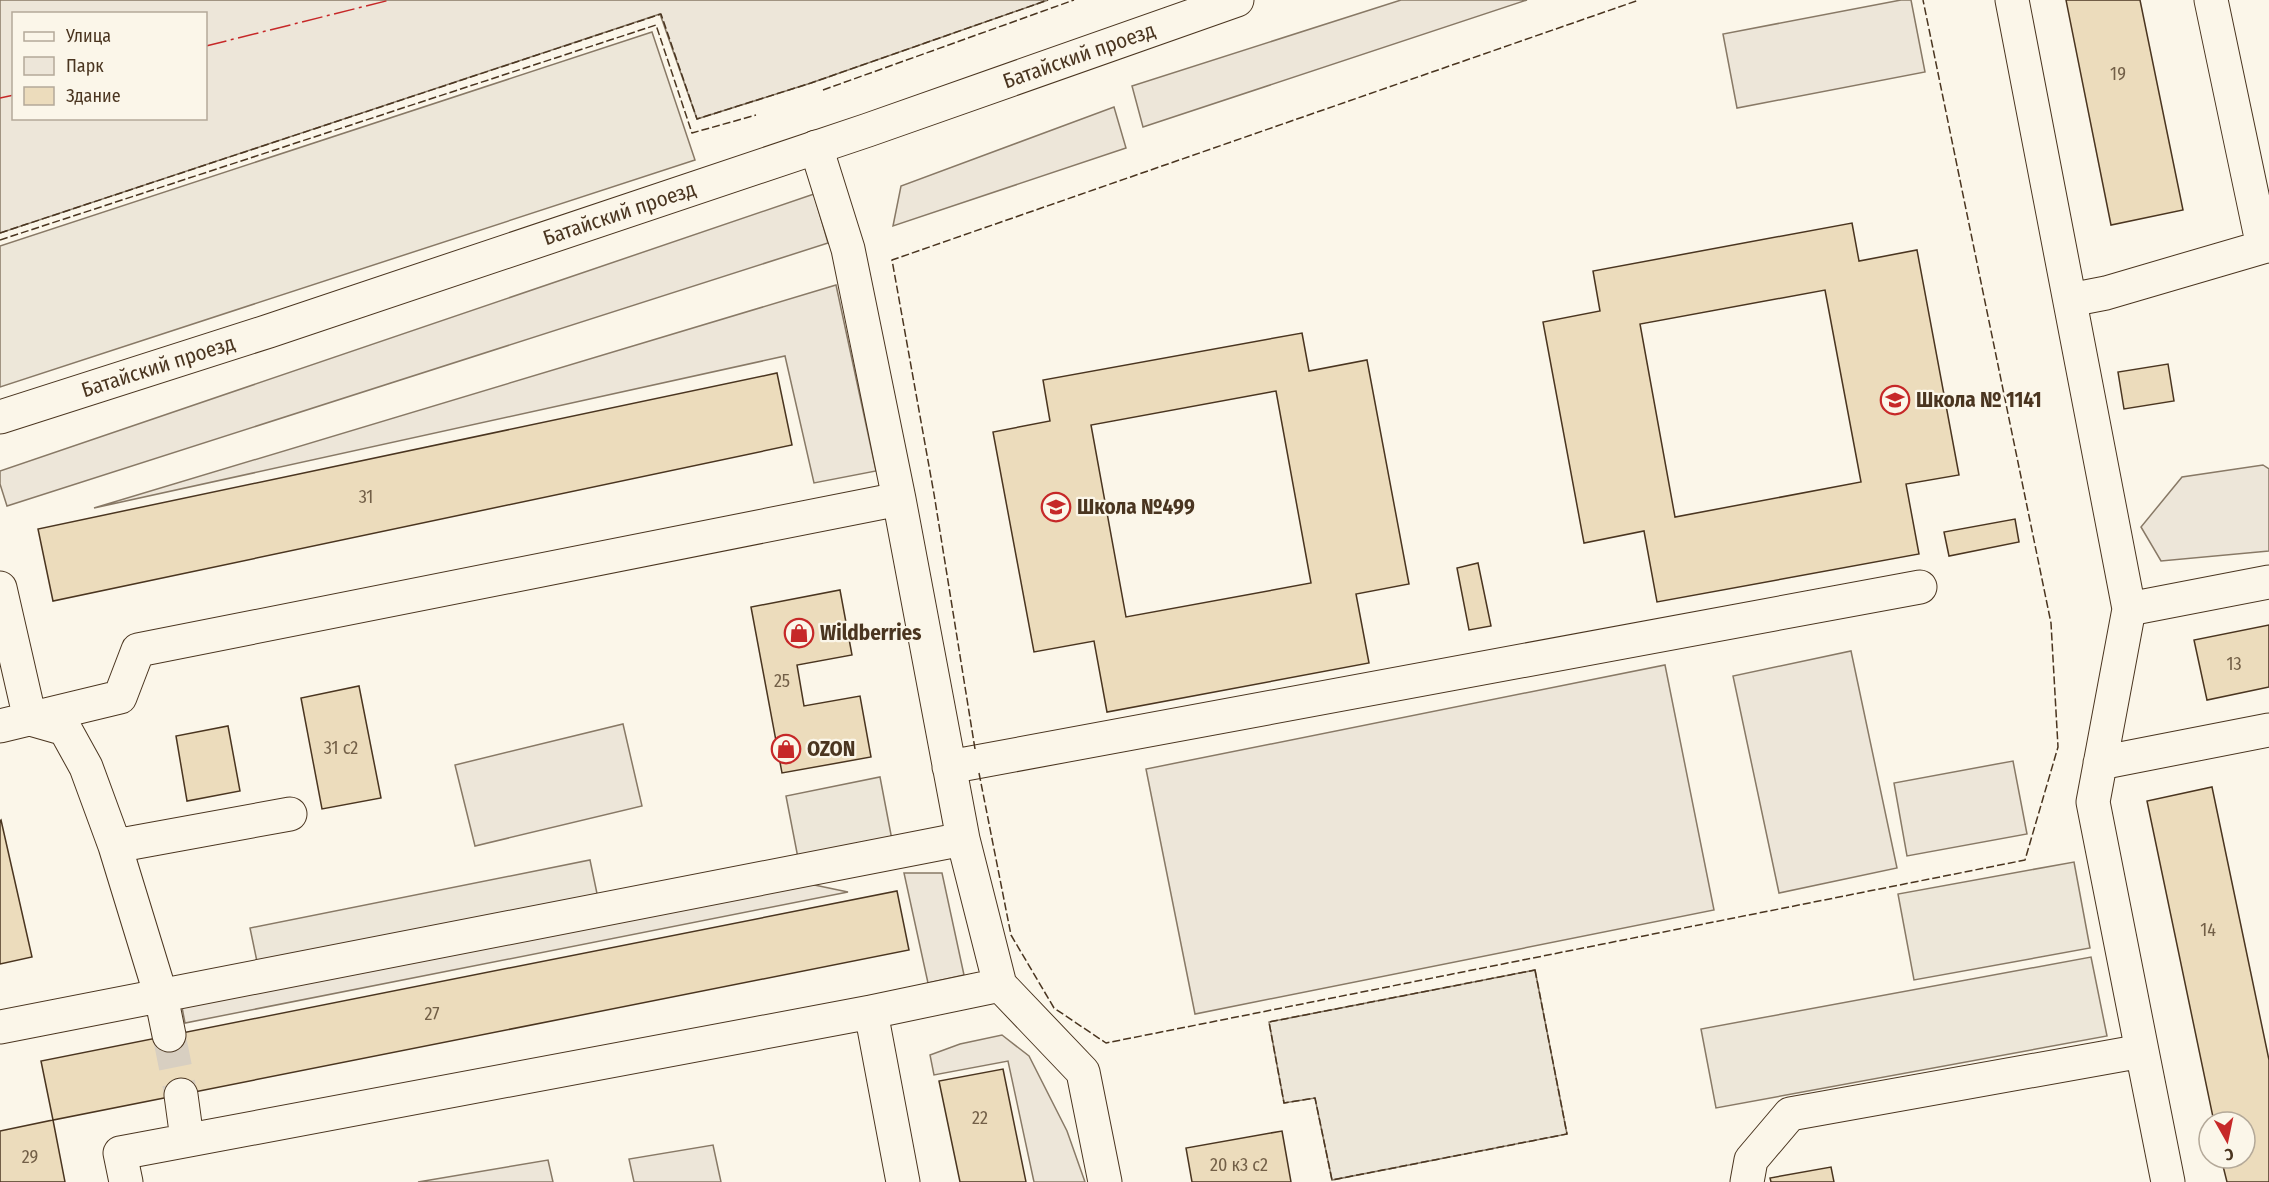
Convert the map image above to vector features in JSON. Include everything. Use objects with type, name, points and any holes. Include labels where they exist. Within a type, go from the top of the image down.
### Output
[{"type":"main road","name":"Батайский проезд","points":[[0,417],[269,331],[816,147],[1237,0]]},
{"type":"main road","points":[[2012,0],[2129,609],[2093,802],[2168,1182]]},
{"type":"main road","points":[[2070,300],[2106,293],[2263,247],[2211,0]]},
{"type":"main road","points":[[816,147],[848,249],[899,499],[963,839],[1000,985],[1083,1072],[1105,1182]]},
{"type":"main road","points":[[15,722],[120,697],[138,650],[899,499]]},
{"type":"main road","points":[[2129,609],[2269,582]]},
{"type":"main road","points":[[0,588],[15,722]]},
{"type":"main road","points":[[949,767],[1920,588]]},
{"type":"main road","points":[[15,722],[65,729],[86,766],[115,846],[161,996],[169,1035]]},
{"type":"main road","points":[[2100,763],[2269,730]]},
{"type":"main road","points":[[115,846],[290,814]]},
{"type":"main road","points":[[0,1027],[588,910],[963,839]]},
{"type":"main road","points":[[126,1182],[120,1153],[870,1012],[1000,985]]},
{"type":"main road","points":[[870,1012],[903,1182]]},
{"type":"main road","points":[[1747,1182],[1751,1160],[1790,1114],[2142,1051]]},
{"type":"main road","points":[[181,1095],[187,1139]]},
{"type":"green space","points":[[0,0],[1048,0],[811,83],[697,119],[660,14],[0,233]]},
{"type":"green space","points":[[1401,0],[1527,0],[1143,127],[1132,86]]},
{"type":"green space","points":[[1911,0],[1925,72],[1737,108],[1723,34]]},
{"type":"green space","points":[[1114,107],[1126,148],[893,226],[901,186]]},
{"type":"green space","points":[[814,194],[828,243],[7,506],[0,484],[0,471]]},
{"type":"green space","points":[[836,285],[876,471],[814,483],[785,356],[94,508]]},
{"type":"green space","points":[[2263,465],[2269,469],[2269,551],[2161,561],[2141,527],[2182,477]]},
{"type":"green space","points":[[1851,651],[1897,868],[1779,893],[1733,676]]},
{"type":"green space","points":[[1665,665],[1714,910],[1195,1014],[1146,769]]},
{"type":"green space","points":[[623,724],[642,806],[475,846],[455,765]]},
{"type":"green space","points":[[2013,761],[2027,834],[1907,856],[1894,783]]},
{"type":"green space","points":[[904,873],[942,873],[964,975],[928,983]]},
{"type":"green space","points":[[800,882],[848,892],[185,1023],[181,1002]]},
{"type":"green space","points":[[1002,1035],[1029,1056],[1067,1131],[1085,1182],[1034,1182],[1008,1061],[934,1075],[930,1055],[960,1044]]},
{"type":"green space","points":[[713,1145],[721,1182],[634,1182],[629,1159]]},
{"type":"green space","points":[[548,1160],[553,1182],[418,1182]]},
{"type":"shaded area","points":[[652,32],[695,160],[0,387],[0,246]]},
{"type":"shaded area","points":[[880,777],[892,840],[798,858],[786,796]]},
{"type":"shaded area","points":[[590,860],[600,908],[260,976],[250,928]]},
{"type":"shaded area","points":[[2074,862],[2090,948],[1914,980],[1898,894]]},
{"type":"shaded area","points":[[2091,957],[2107,1036],[1716,1108],[1701,1029]]},
{"type":"shaded area","points":[[1535,970],[1567,1134],[1332,1180],[1315,1098],[1284,1103],[1269,1022]]},
{"type":"building","points":[[2066,0],[2140,0],[2183,210],[2111,225]]},
{"type":"building","name":"Школа № 1141","points":[[1852,223],[1859,261],[1917,250],[1959,475],[1906,484],[1919,554],[1657,602],[1644,531],[1584,543],[1543,322],[1600,311],[1593,271]],"holes":[[[1825,290],[1861,482],[1675,517],[1640,324]]]},
{"type":"building","name":"Школа №499","points":[[1302,333],[1309,371],[1367,360],[1409,584],[1356,594],[1369,663],[1107,712],[1094,641],[1034,652],[993,432],[1050,421],[1043,380]],"holes":[[[1276,391],[1311,583],[1126,617],[1091,425]]]},
{"type":"building","points":[[2168,364],[2174,401],[2124,409],[2118,372]]},
{"type":"building","points":[[777,373],[792,445],[53,601],[38,529]]},
{"type":"building","points":[[2015,519],[2019,542],[1949,556],[1944,532]]},
{"type":"building","points":[[1478,563],[1491,626],[1469,630],[1457,568]]},
{"type":"building","points":[[840,590],[852,655],[797,665],[804,706],[860,696],[871,757],[782,773],[751,607]]},
{"type":"building","points":[[2269,625],[2269,687],[2207,700],[2194,640]]},
{"type":"building","points":[[359,686],[381,798],[322,809],[301,698]]},
{"type":"building","points":[[228,726],[240,791],[187,801],[176,736]]},
{"type":"building","points":[[2212,787],[2269,1060],[2269,1182],[2227,1182],[2224,1170],[2257,1170],[2257,1110],[2211,1110],[2147,801]]},
{"type":"building","points":[[0,821],[32,957],[0,964]]},
{"type":"building","points":[[897,891],[909,950],[53,1120],[41,1061]]},
{"type":"building","points":[[1003,1069],[1026,1182],[960,1182],[939,1081]]},
{"type":"building","points":[[53,1120],[65,1182],[0,1182],[0,1131]]},
{"type":"building","points":[[1282,1131],[1291,1182],[1192,1182],[1186,1148]]},
{"type":"building","points":[[1831,1167],[1834,1182],[1771,1182],[1770,1178]]},
{"type":"tunnel","points":[[169,1035],[181,1095]]},
{"type":"fence","points":[[0,233],[661,14],[697,119],[811,83],[1048,0]]},
{"type":"fence","points":[[823,90],[1074,0]]},
{"type":"fence","points":[[975,749],[934,494],[892,260],[1639,0]]},
{"type":"fence","points":[[979,773],[1011,935],[1054,1008],[1106,1043],[2025,860],[2058,747],[2051,623],[1923,0]]},
{"type":"fence","points":[[0,240],[656,25],[692,133],[756,115]]},
{"type":"fence","points":[[1535,970],[1567,1134],[1332,1180],[1315,1098],[1284,1103],[1269,1022],[1535,970]]},
{"type":"power","points":[[207,46],[390,0]]},
{"type":"power","points":[[0,98],[12,95]]},
{"type":"place","name":"Школа № 1141","points":[[1895,400]]},
{"type":"place","name":"Школа №499","points":[[1056,507]]},
{"type":"place","name":"Wildberries","points":[[799,633]]},
{"type":"place","name":"OZON","points":[[786,749]]}]
